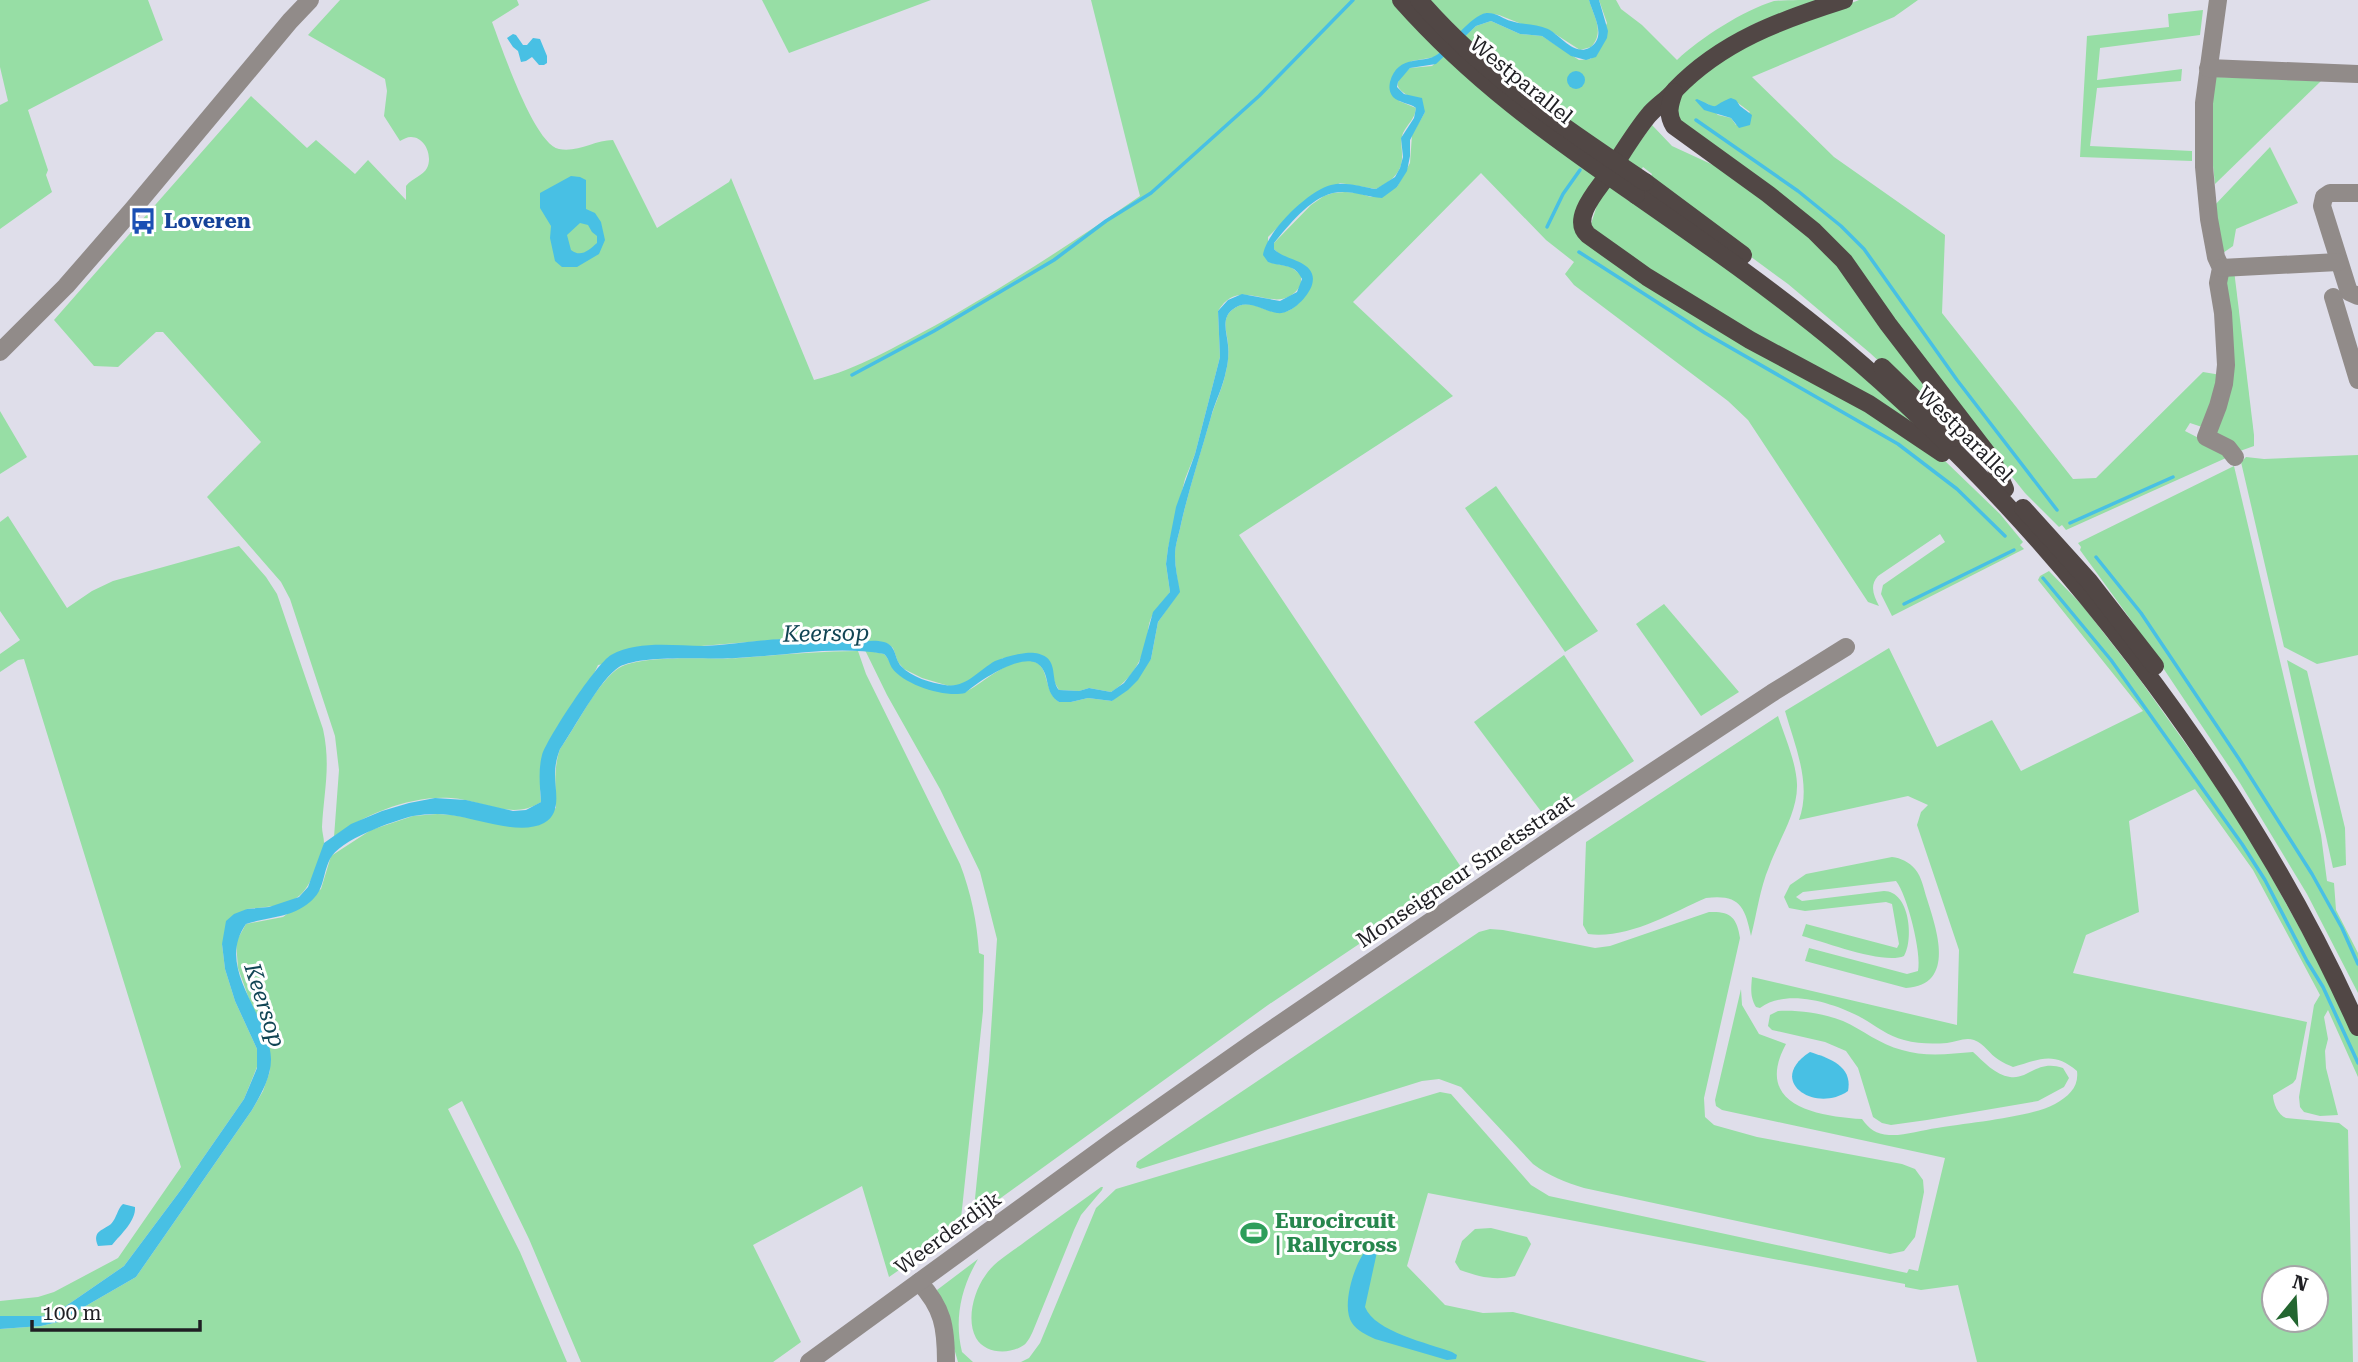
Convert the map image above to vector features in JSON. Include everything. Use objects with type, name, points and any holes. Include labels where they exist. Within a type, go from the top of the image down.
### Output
[{"type":"main road","name":"Westparallel","points":[[1401,0],[1493,91],[1545,131],[1640,188],[1846,337],[1921,404],[2005,489],[2131,653],[2218,776],[2297,905],[2358,1027]]},
{"type":"main road","name":"Westparallel","points":[[1419,0],[1521,96],[1839,345],[1880,381],[2050,546],[2139,643],[2230,772],[2286,863],[2358,1000]]},
{"type":"main road","points":[[1844,0],[1790,17],[1741,39],[1697,69],[1647,118],[1591,199],[1584,214],[1583,231],[1647,277],[1749,340],[1869,404],[1942,453],[1967,466]]},
{"type":"main road","points":[[1674,92],[1668,117],[1675,126],[1777,201],[1814,231],[1844,261],[1888,324],[1993,461],[2005,489]]},
{"type":"street","points":[[0,352],[75,277],[310,0]]},
{"type":"street","points":[[2218,0],[2204,103],[2204,167],[2209,219],[2216,257],[2221,268],[2218,283],[2226,365],[2224,384],[2206,436],[2228,449],[2235,457]]},
{"type":"street","points":[[2208,68],[2358,74]]},
{"type":"street","points":[[2358,193],[2330,193],[2324,197],[2322,206],[2349,292],[2358,296]]},
{"type":"street","points":[[2221,268],[2338,262]]},
{"type":"street","points":[[2333,297],[2358,380]]},
{"type":"street","name":"Monseigneur Smetsstraat","points":[[1114,1140],[1569,827],[1846,647]]},
{"type":"street","name":"Weerderdijk","points":[[809,1362],[1114,1140]]},
{"type":"street","points":[[919,1282],[937,1305],[944,1322],[946,1362]]},
{"type":"green space","points":[[0,0],[148,0],[163,40],[28,110],[48,170],[46,175],[52,192],[0,229],[0,105],[8,101],[0,67]]},
{"type":"green space","points":[[340,0],[517,0],[519,5],[492,22],[520,93],[539,131],[549,143],[566,150],[613,140],[657,228],[729,182],[731,178],[814,380],[862,363],[936,325],[1040,263],[1140,196],[1091,0],[1589,0],[1598,30],[1591,47],[1580,50],[1549,30],[1524,25],[1499,15],[1486,13],[1481,16],[1435,57],[1412,61],[1394,74],[1399,101],[1416,108],[1403,133],[1402,161],[1395,176],[1376,189],[1340,183],[1302,203],[1268,237],[1268,262],[1291,267],[1301,275],[1301,285],[1292,295],[1281,299],[1238,295],[1227,300],[1218,311],[1220,357],[1168,548],[1166,564],[1170,592],[1151,618],[1145,647],[1135,669],[1111,692],[1089,688],[1079,691],[1059,690],[1049,660],[1003,658],[962,685],[949,686],[904,669],[893,648],[877,641],[785,639],[701,646],[598,665],[540,791],[541,802],[519,810],[508,810],[451,798],[420,800],[374,814],[334,837],[339,770],[335,736],[290,599],[281,582],[207,497],[261,442],[163,332],[156,332],[118,367],[94,366],[54,320],[251,96],[307,148],[316,140],[355,174],[368,160],[406,200],[406,186],[423,173],[429,163],[424,144],[416,138],[408,137],[400,141],[384,116],[387,91],[385,79],[308,35]]},
{"type":"green space","points":[[762,0],[931,0],[789,53]]},
{"type":"green space","points":[[1599,0],[1616,0],[1621,9],[1642,25],[1677,60],[1723,26],[1762,5],[1774,1],[1818,0],[1756,23],[1696,60],[1575,225],[1846,395],[1945,461],[2000,514],[2023,542],[2020,545],[2024,549],[1892,616],[1881,594],[1883,585],[1945,542],[1940,534],[1878,576],[1873,587],[1879,606],[1868,602],[1748,420],[1728,401],[1574,285],[1565,274],[1574,262],[1546,240],[1481,173],[1353,302],[1453,396],[1239,535],[1465,873],[1268,1005],[973,1218],[989,1061],[997,939],[980,872],[940,789],[865,650],[884,654],[895,670],[906,679],[943,691],[967,691],[1009,665],[1027,660],[1040,665],[1051,692],[1059,702],[1088,698],[1112,701],[1151,659],[1158,622],[1179,592],[1176,547],[1191,484],[1225,377],[1228,354],[1227,317],[1232,310],[1242,305],[1280,313],[1290,310],[1312,284],[1274,249],[1274,243],[1311,205],[1324,196],[1345,192],[1371,197],[1397,187],[1410,163],[1412,135],[1425,112],[1399,88],[1398,82],[1410,68],[1432,66],[1476,26],[1491,21],[1520,34],[1542,36],[1579,60],[1591,59],[1607,23]]},
{"type":"green space","points":[[1859,0],[1918,0],[1894,17],[1752,77],[1834,157],[1945,235],[1942,313],[2073,479],[2096,478],[2203,372],[2221,375],[2202,427],[2190,423],[2185,431],[2224,451],[2226,458],[2066,530],[2062,525],[2059,527],[2025,493],[1970,424],[1863,276],[1684,128],[1678,108],[1683,93],[1738,48]],"holes":[[[1706,103],[1713,107],[1738,103],[1750,112],[1736,125],[1731,118],[1718,115]]]},
{"type":"green space","points":[[2203,10],[2200,35],[2100,48],[2097,80],[2182,69],[2181,81],[2097,88],[2090,146],[2192,151],[2192,161],[2080,157],[2087,36],[2169,27],[2168,14]]},
{"type":"green space","points":[[2212,79],[2321,81],[2215,184],[2212,157]]},
{"type":"green space","points":[[1652,125],[1672,146],[1724,170],[1767,200],[1837,262],[1991,468],[1870,353],[1788,284],[1683,207],[1643,167],[1622,196],[1745,275],[1946,449],[1699,305],[1593,230],[1591,224],[1599,199]]},
{"type":"green space","points":[[2270,147],[2298,203],[2236,229],[2233,246],[2220,255],[2213,207]]},
{"type":"green space","points":[[2234,270],[2254,435],[2254,446],[2240,451],[2219,438],[2215,430],[2223,278]]},
{"type":"green space","points":[[0,411],[27,457],[0,474]]},
{"type":"green space","points":[[2358,455],[2358,655],[2317,664],[2284,647],[2241,462],[2246,457],[2264,459]]},
{"type":"green space","points":[[2234,466],[2321,835],[2327,881],[2334,883],[2336,910],[2358,953],[2358,993],[2307,894],[2240,783],[2131,620],[2080,550],[2078,543]]},
{"type":"green space","points":[[1496,486],[1598,631],[1565,652],[1465,508]]},
{"type":"green space","points":[[8,516],[67,608],[113,581],[239,546],[277,594],[323,729],[326,755],[322,827],[324,843],[311,879],[294,900],[274,906],[247,909],[222,944],[225,969],[235,1001],[257,1049],[257,1067],[244,1099],[124,1266],[63,1308],[43,1316],[0,1316],[0,1301],[38,1297],[54,1292],[118,1258],[181,1167],[24,659],[0,672],[0,654],[20,640],[0,611],[0,522]]},
{"type":"green space","points":[[2049,571],[2082,605],[2138,677],[2238,817],[2358,1033],[2358,1077],[2328,1010],[2324,1017],[2328,1039],[2325,1051],[2326,1068],[2338,1115],[2320,1116],[2304,1112],[2300,1107],[2299,1097],[2314,1005],[2320,995],[2253,870],[2195,789],[2129,821],[2139,912],[2086,935],[2073,973],[2307,1022],[2296,1079],[2273,1095],[2273,1098],[2278,1112],[2286,1118],[2339,1123],[2348,1130],[2353,1362],[1977,1362],[1958,1285],[1921,1290],[1905,1287],[1905,1284],[1428,1193],[1407,1266],[1445,1305],[1483,1313],[1513,1312],[1707,1362],[1021,1362],[1029,1358],[1040,1343],[1096,1208],[1116,1189],[1440,1092],[1451,1094],[1531,1185],[1549,1196],[1907,1273],[1909,1269],[1918,1271],[1945,1158],[1722,1110],[1716,1106],[1715,1100],[1741,989],[1742,1005],[1759,1034],[1786,1044],[1778,1065],[1777,1081],[1783,1094],[1809,1110],[1862,1119],[1870,1128],[1880,1133],[1901,1135],[2031,1113],[2055,1104],[2075,1086],[2077,1071],[2061,1061],[2046,1058],[2013,1067],[1971,1039],[1936,1044],[1909,1041],[1893,1036],[1851,1012],[1825,1003],[1797,998],[1756,1007],[1751,993],[1752,977],[1957,1025],[1959,950],[1917,825],[1921,812],[1928,805],[1908,796],[1799,820],[1803,806],[1803,779],[1785,711],[1889,648],[1937,747],[1992,720],[2021,771],[2143,711],[2038,580]]},
{"type":"green space","points":[[1664,604],[1739,692],[1701,716],[1636,624]]},
{"type":"green space","points":[[858,651],[866,674],[960,864],[973,907],[979,953],[984,955],[983,1011],[960,1228],[889,1277],[862,1186],[753,1245],[801,1342],[773,1362],[581,1362],[529,1239],[462,1101],[448,1109],[520,1252],[567,1362],[0,1362],[0,1329],[58,1322],[136,1277],[263,1091],[270,1071],[269,1046],[238,968],[236,942],[246,924],[283,917],[321,889],[331,856],[371,830],[413,816],[437,814],[521,827],[556,808],[556,771],[560,749],[600,687],[616,670],[626,665],[657,659],[739,658]]},
{"type":"green space","points":[[1564,655],[1634,761],[1546,818],[1474,722]]},
{"type":"green space","points":[[2287,660],[2307,671],[2345,828],[2346,865],[2333,868]]},
{"type":"green space","points":[[1778,716],[1795,767],[1796,795],[1791,816],[1766,875],[1751,936],[1739,904],[1717,897],[1706,898],[1634,929],[1603,935],[1588,934],[1583,925],[1586,842]]},
{"type":"green space","points":[[1892,857],[1910,864],[1922,884],[1938,939],[1937,966],[1932,977],[1922,985],[1906,988],[1805,961],[1809,948],[1907,974],[1918,971],[1913,924],[1905,898],[1896,881],[1803,892],[1796,897],[1802,901],[1884,891],[1893,893],[1904,907],[1909,928],[1904,956],[1895,958],[1869,955],[1802,936],[1806,924],[1897,948],[1899,944],[1892,904],[1886,902],[1805,911],[1789,908],[1784,897],[1790,885],[1806,874]]},
{"type":"green space","points":[[1709,912],[1731,917],[1737,925],[1740,938],[1704,1098],[1705,1117],[1714,1125],[1757,1137],[1902,1164],[1915,1169],[1923,1180],[1924,1192],[1915,1237],[1904,1251],[1890,1254],[1570,1183],[1533,1164],[1461,1087],[1439,1079],[1422,1081],[1140,1169],[1136,1167],[1137,1162],[1479,932],[1503,930],[1595,948],[1610,946]]},
{"type":"green space","points":[[1778,1011],[1835,1018],[1886,1044],[1919,1054],[1973,1052],[1994,1071],[2005,1076],[2022,1076],[2046,1066],[2054,1066],[2063,1068],[2069,1078],[2064,1087],[2038,1101],[1927,1120],[1891,1125],[1882,1123],[1873,1117],[1858,1068],[1846,1051],[1825,1042],[1772,1030],[1768,1026],[1770,1015]]},
{"type":"green space","points":[[1101,1187],[1102,1190],[1081,1215],[1027,1342],[1018,1348],[1005,1351],[985,1347],[976,1338],[972,1323],[973,1306],[981,1282],[1004,1257]]},
{"type":"green space","points":[[1491,1228],[1527,1237],[1531,1244],[1515,1276],[1481,1276],[1460,1270],[1455,1262],[1462,1241],[1475,1229]]},
{"type":"green space","points":[[978,1259],[963,1292],[959,1316],[962,1352],[973,1362],[958,1362],[937,1290]]},
{"type":"water","points":[[1589,0],[1599,0],[1608,31],[1596,57],[1586,60],[1571,56],[1542,36],[1520,34],[1491,21],[1476,26],[1436,64],[1410,68],[1397,87],[1404,94],[1422,98],[1425,112],[1410,140],[1407,171],[1397,187],[1382,198],[1345,192],[1324,196],[1300,214],[1274,243],[1274,249],[1279,253],[1306,266],[1313,277],[1312,285],[1303,300],[1288,311],[1277,313],[1243,305],[1232,310],[1227,318],[1227,368],[1191,484],[1176,547],[1180,592],[1158,622],[1151,659],[1128,690],[1112,701],[1088,698],[1059,702],[1052,695],[1042,668],[1026,661],[1004,668],[965,693],[947,694],[906,680],[892,668],[884,654],[847,651],[736,658],[643,660],[619,667],[596,693],[560,749],[555,768],[555,808],[550,819],[534,827],[523,828],[445,814],[413,816],[393,822],[355,838],[335,852],[327,865],[318,892],[310,902],[287,914],[246,924],[238,941],[236,958],[246,992],[268,1042],[271,1059],[267,1079],[252,1110],[136,1277],[58,1322],[0,1329],[0,1316],[43,1316],[63,1308],[124,1266],[244,1099],[257,1068],[257,1049],[235,1001],[225,969],[222,944],[226,921],[234,914],[247,909],[269,907],[299,897],[308,887],[324,843],[351,824],[382,811],[435,798],[466,800],[513,811],[526,810],[541,802],[540,767],[546,746],[584,686],[611,655],[633,647],[656,645],[704,646],[783,639],[876,641],[891,646],[901,666],[910,673],[945,685],[965,682],[999,660],[1031,653],[1042,655],[1049,660],[1059,690],[1079,691],[1089,688],[1111,692],[1124,683],[1139,663],[1153,612],[1170,592],[1166,564],[1176,507],[1195,454],[1220,357],[1218,311],[1228,300],[1242,294],[1280,301],[1297,292],[1302,279],[1296,270],[1268,262],[1263,255],[1280,224],[1301,203],[1331,185],[1348,184],[1376,189],[1395,177],[1403,157],[1401,138],[1414,118],[1416,108],[1395,99],[1391,93],[1390,82],[1399,67],[1438,54],[1467,25],[1486,13],[1544,27],[1573,47],[1583,50],[1589,48],[1595,44],[1598,32]]},
{"type":"water","points":[[513,34],[523,45],[527,45],[533,38],[540,39],[547,63],[539,65],[532,57],[521,62],[518,51],[507,38]]},
{"type":"water","points":[[1576,71],[1582,74],[1585,80],[1582,86],[1576,89],[1570,86],[1567,80],[1570,74]]},
{"type":"water","points":[[1731,98],[1752,115],[1750,125],[1739,128],[1731,118],[1704,110],[1695,100],[1716,106]]},
{"type":"water","points":[[571,176],[586,180],[586,209],[595,213],[601,222],[605,240],[599,254],[577,267],[562,267],[555,261],[550,238],[551,226],[540,208],[540,193]],"holes":[[[580,223],[588,225],[597,236],[597,243],[585,252],[571,250],[567,235]]]},
{"type":"water","points":[[1810,1052],[1832,1060],[1843,1069],[1849,1082],[1848,1091],[1822,1099],[1800,1091],[1792,1074],[1797,1063]]},
{"type":"water","points":[[123,1204],[135,1207],[131,1222],[112,1245],[98,1246],[97,1234],[111,1224]]},
{"type":"water","points":[[1370,1246],[1377,1252],[1365,1307],[1371,1316],[1403,1336],[1452,1352],[1457,1355],[1456,1359],[1447,1360],[1375,1339],[1354,1326],[1348,1305],[1351,1282],[1360,1260]]},
{"type":"waterway","points":[[852,375],[934,331],[1054,260],[1106,221],[1151,193],[1259,96],[1353,0]]},
{"type":"waterway","points":[[1696,120],[1798,191],[1864,249],[1957,380],[2057,510]]},
{"type":"waterway","points":[[1547,227],[1563,194],[1580,170]]},
{"type":"waterway","points":[[1579,252],[1705,333],[1898,444],[1957,489],[2005,536]]},
{"type":"waterway","points":[[2070,523],[2173,477]]},
{"type":"waterway","points":[[1904,604],[2014,550]]},
{"type":"waterway","points":[[2096,557],[2141,613],[2239,759],[2312,874],[2342,928],[2358,964]]},
{"type":"waterway","points":[[2043,578],[2111,660],[2242,844],[2265,880],[2323,987],[2358,1063]]},
{"type":"place","name":"Loveren","points":[[143,221]]},
{"type":"place","name":"Eurocircuit | Rallycross","points":[[1254,1233]]},
{"type":"water label","name":"Keersop","points":[[826,633]]},
{"type":"water label","name":"Keersop","points":[[265,1005]]}]
